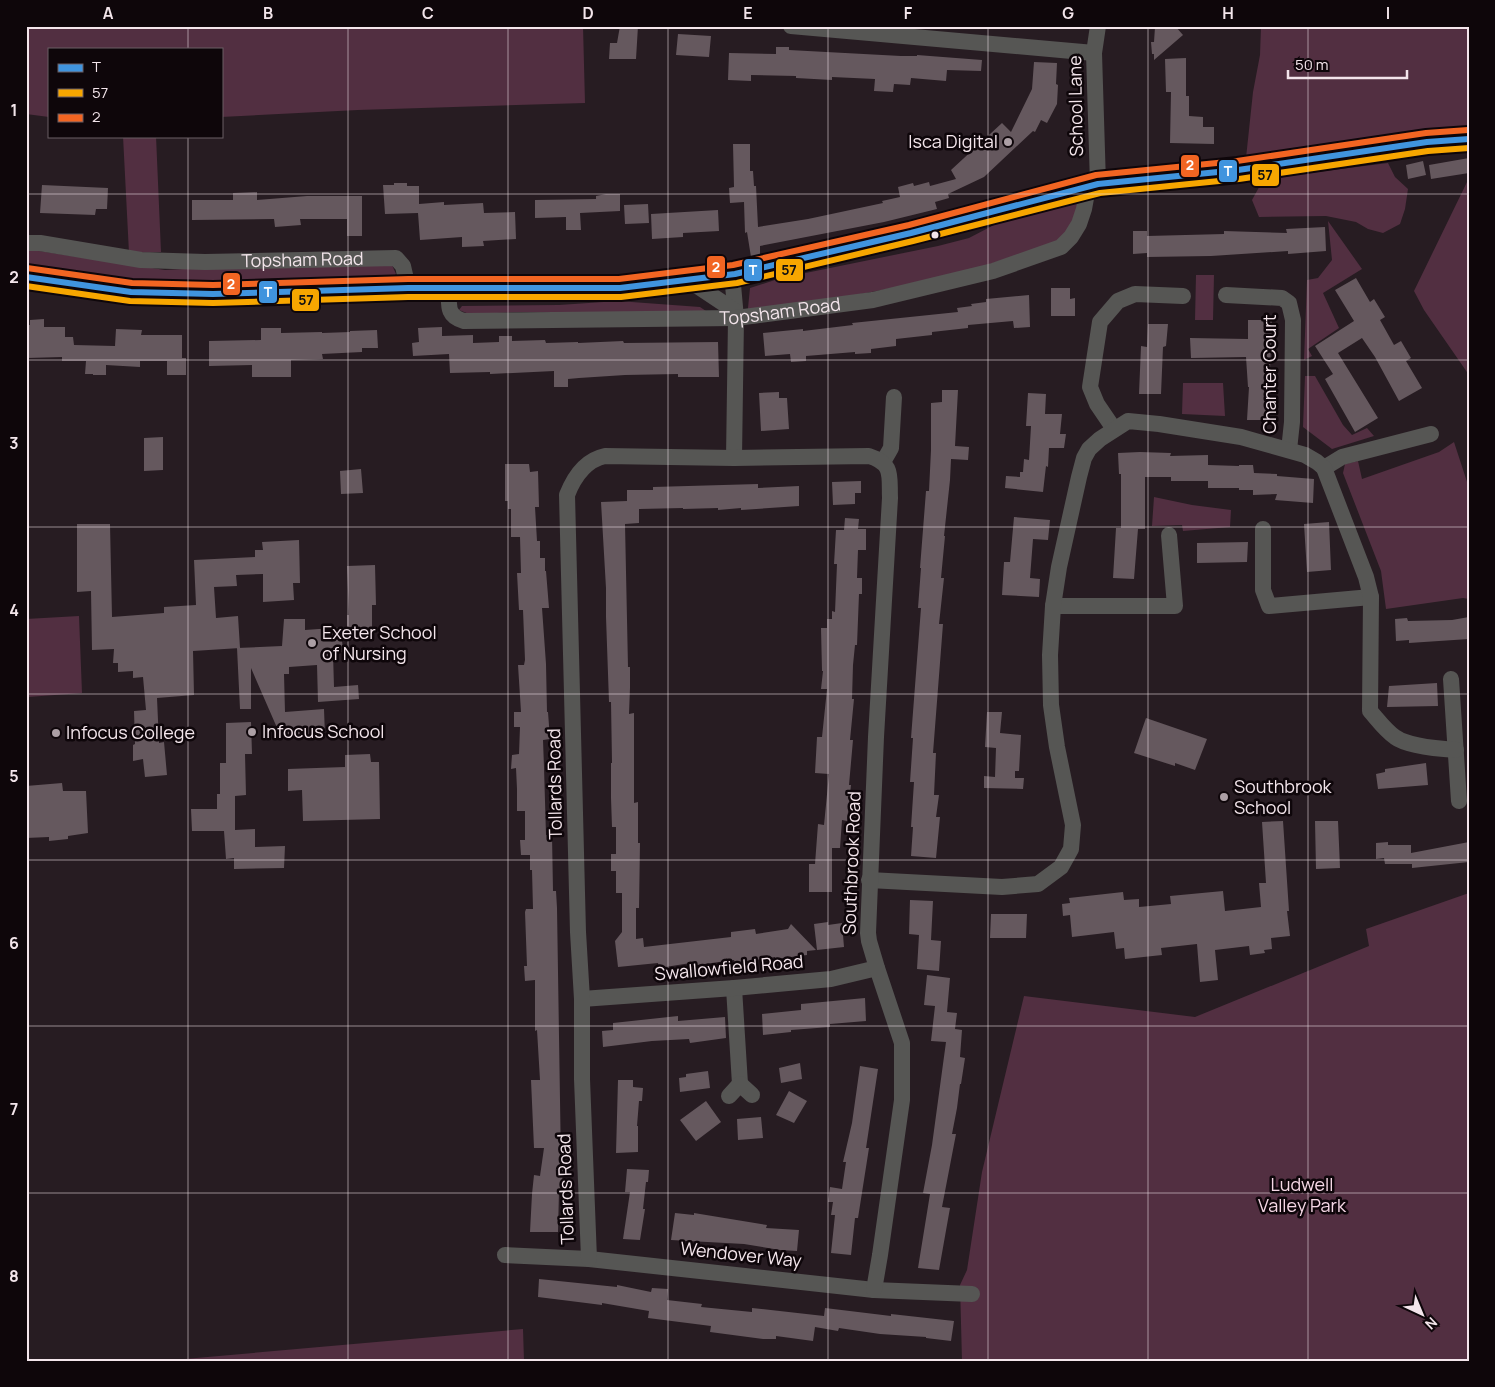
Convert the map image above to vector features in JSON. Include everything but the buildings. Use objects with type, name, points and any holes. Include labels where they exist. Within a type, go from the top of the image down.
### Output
[{"type":"main road","name":"Topsham Road","points":[[26,277],[131,292],[213,294],[408,288],[620,288],[732,274],[911,233],[1056,194],[1093,186],[1238,170],[1427,142],[1469,139]]},
{"type":"street","points":[[791,26],[883,30],[1094,53]]},
{"type":"street","name":"School Lane","points":[[1093,186],[1094,53],[1098,26]]},
{"type":"street","name":"Topsham Road","points":[[449,289],[449,308],[451,314],[457,319],[464,321],[735,314],[873,300],[993,271],[1061,247],[1071,237],[1079,224],[1093,186]]},
{"type":"street","name":"Topsham Road","points":[[26,243],[40,243],[141,260],[205,262],[396,258],[403,266],[408,288]]},
{"type":"street","points":[[732,274],[735,314],[734,458],[869,456],[883,462],[891,448],[894,397]]},
{"type":"street","points":[[684,280],[699,286],[735,314]]},
{"type":"street","points":[[1114,429],[1097,404],[1090,387],[1100,322],[1118,301],[1135,294],[1183,296]]},
{"type":"street","name":"Chanter Court","points":[[1226,295],[1282,298],[1289,303],[1293,330],[1292,422],[1289,450]]},
{"type":"street","points":[[869,880],[1002,887],[1038,884],[1061,867],[1071,849],[1073,825],[1057,747],[1051,705],[1050,655],[1053,606],[1059,566],[1084,458],[1089,449],[1100,438],[1128,421],[1241,437],[1305,455],[1324,468],[1366,577],[1372,603],[1370,711],[1396,738],[1431,748],[1456,750]]},
{"type":"street","points":[[1324,468],[1342,457],[1431,434]]},
{"type":"street","name":"Tollards Road","points":[[589,1259],[582,1079],[582,998],[578,932],[568,495],[572,483],[581,470],[596,458],[605,456],[734,458]]},
{"type":"street","name":"Southbrook Road","points":[[874,1290],[902,1100],[902,1042],[877,968],[868,933],[869,880],[890,498],[888,468],[883,462]]},
{"type":"street","points":[[1263,528],[1263,590],[1269,606],[1372,603]]},
{"type":"street","points":[[1053,606],[1175,606],[1169,536]]},
{"type":"street","points":[[1452,679],[1458,801]]},
{"type":"street","name":"Swallowfield Road","points":[[582,998],[734,988],[830,979],[877,968]]},
{"type":"street","points":[[734,988],[740,1084],[752,1095]]},
{"type":"street","points":[[728,1096],[740,1084]]},
{"type":"street","name":"Wendover Way","points":[[505,1255],[589,1259],[874,1290],[972,1294]]},
{"type":"green space","points":[[26,26],[583,26],[585,103],[358,110],[222,117],[222,48],[48,48],[48,117],[26,114]]},
{"type":"green space","points":[[1261,26],[1469,26],[1469,126],[1246,158],[1253,92],[1260,55]]},
{"type":"green space","points":[[123,138],[156,138],[161,252],[129,253]]},
{"type":"green space","points":[[1388,163],[1395,177],[1408,189],[1405,209],[1400,224],[1383,233],[1368,229],[1356,222],[1326,216],[1259,217],[1252,200],[1263,180]]},
{"type":"green space","points":[[1467,182],[1469,182],[1469,375],[1424,310],[1414,291]]},
{"type":"green space","points":[[1081,199],[1065,240],[953,276],[749,316],[750,288],[781,278],[969,238],[1013,215]]},
{"type":"green space","points":[[1328,221],[1362,269],[1323,293],[1339,328],[1308,349],[1312,356],[1304,360],[1307,280],[1318,278],[1332,260]]},
{"type":"green space","points":[[26,249],[165,270],[239,266],[392,265],[396,274],[393,277],[376,276],[161,285],[26,264]]},
{"type":"green space","points":[[1196,275],[1214,275],[1213,320],[1195,320]]},
{"type":"green space","points":[[618,301],[700,307],[709,313],[520,312],[469,314],[459,310],[462,306],[559,305]]},
{"type":"green space","points":[[1305,376],[1315,376],[1343,425],[1352,435],[1367,428],[1374,436],[1332,449],[1303,427]]},
{"type":"green space","points":[[1183,383],[1223,383],[1225,416],[1182,414]]},
{"type":"green space","points":[[1454,442],[1469,488],[1469,599],[1463,598],[1386,609],[1381,571],[1343,473],[1345,464],[1358,461],[1362,479],[1439,452]]},
{"type":"green space","points":[[1154,497],[1192,505],[1231,510],[1230,527],[1183,531],[1182,525],[1152,526]]},
{"type":"green space","points":[[79,616],[82,693],[28,697],[26,619]]},
{"type":"green space","name":"Ludwell Valley Park","points":[[1469,893],[1469,1361],[962,1361],[960,1285],[967,1270],[982,1172],[1024,996],[1195,1017],[1369,946],[1366,929]]},
{"type":"green space","points":[[523,1329],[524,1361],[162,1361]]},
{"type":"transit line","name":"2","points":[[27,268],[132,283],[213,285],[408,279],[619,279],[733,265],[909,225],[1096,175],[1237,161],[1426,133],[1468,130]]},
{"type":"transit line","name":"T","points":[[26,277],[131,292],[213,294],[408,288],[620,288],[735,274],[911,233],[1098,184],[1238,170],[1427,142],[1469,139]]},
{"type":"transit line","name":"57","points":[[26,286],[130,301],[213,303],[408,297],[621,297],[737,283],[913,241],[1100,193],[1239,179],[1428,151],[1469,148]]},
{"type":"place","name":"Isca Digital","points":[[1008,142]]},
{"type":"place","name":"Exeter School of Nursing","points":[[312,643]]},
{"type":"place","name":"Infocus School","points":[[252,732]]},
{"type":"place","name":"Infocus College","points":[[56,733]]},
{"type":"place","name":"Southbrook School","points":[[1224,797]]}]
